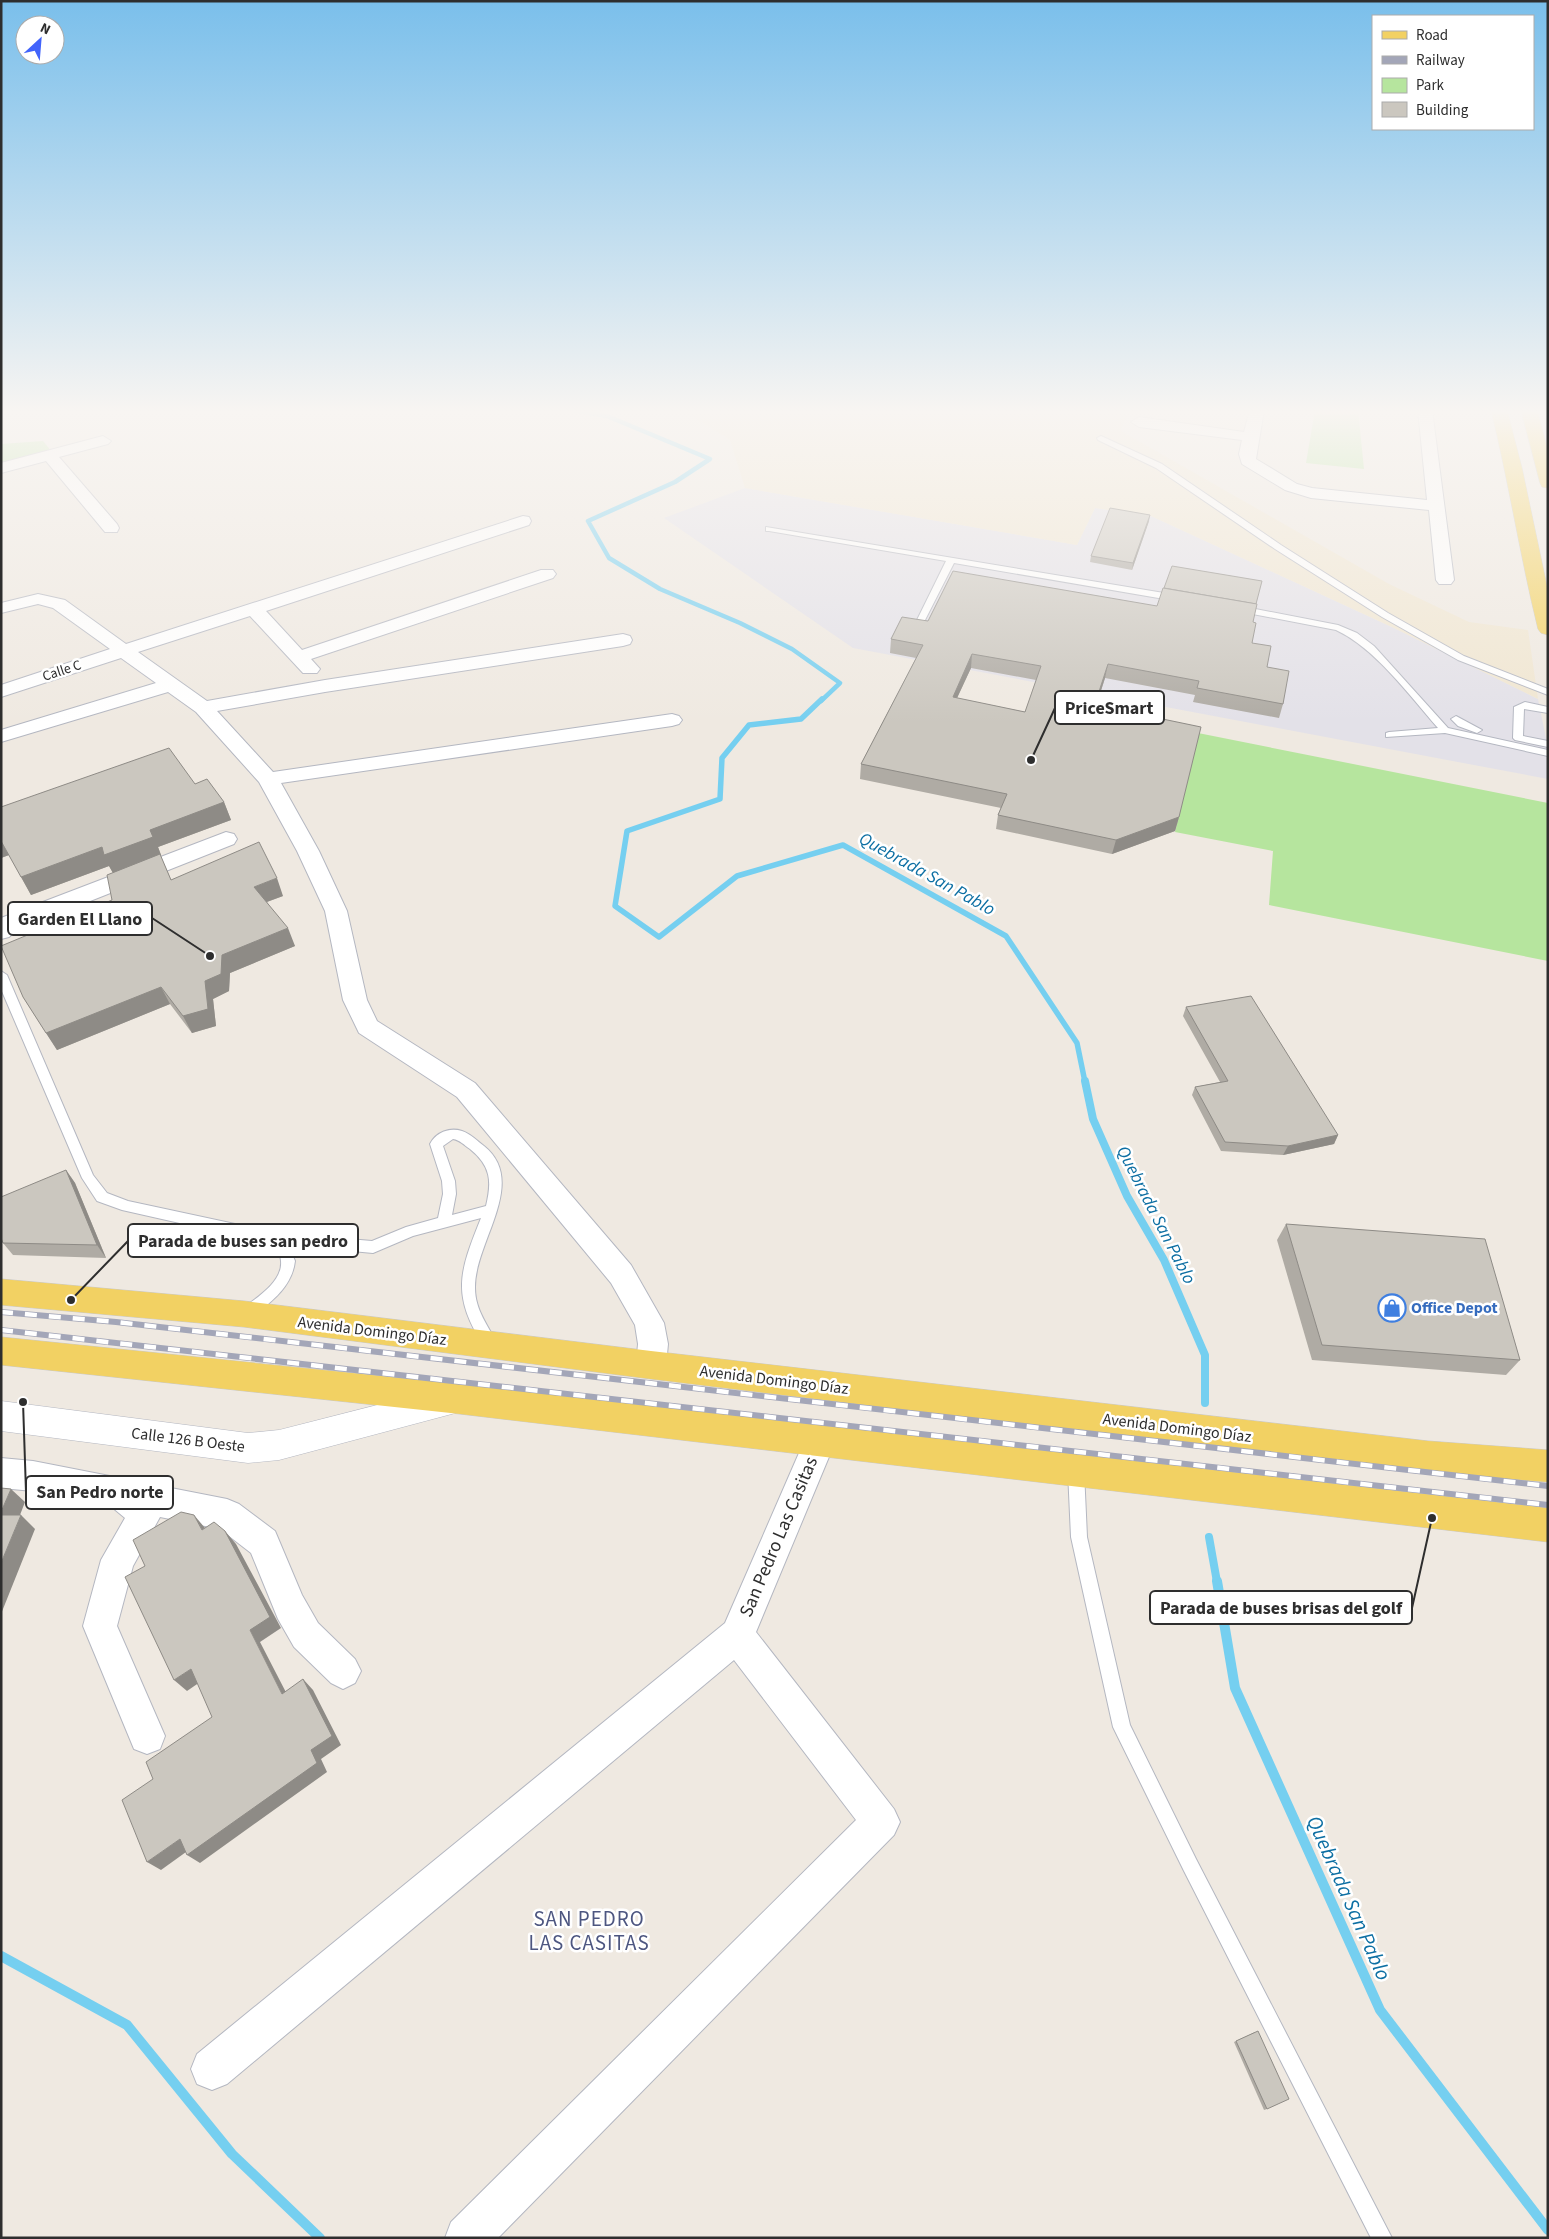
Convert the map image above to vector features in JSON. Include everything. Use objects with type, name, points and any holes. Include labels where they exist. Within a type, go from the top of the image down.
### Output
[{"type":"main road","points":[[1525,514],[1541,581],[1547,625]]},
{"type":"main road","name":"Avenida Domingo Díaz","points":[[1,1292],[244,1314],[491,1346],[1428,1457],[1548,1466]]},
{"type":"main road","points":[[1,1351],[460,1399],[1548,1525]]},
{"type":"street","points":[[99,514],[110,528]]},
{"type":"street","points":[[1437,514],[1445,580]]},
{"type":"street","name":"Calle C","points":[[1,691],[523,521]]},
{"type":"street","points":[[299,657],[547,574]]},
{"type":"street","points":[[1,608],[28,600],[46,599],[59,604],[203,708],[268,779],[308,850],[336,911],[355,1000],[368,1028],[466,1090],[621,1274],[649,1323],[653,1344],[651,1365]]},
{"type":"street","points":[[253,608],[325,686]]},
{"type":"street","points":[[203,708],[325,686],[623,640]]},
{"type":"street","points":[[1,736],[171,685]]},
{"type":"street","points":[[268,779],[672,720]]},
{"type":"street","points":[[1,931],[9,924],[226,839]]},
{"type":"street","name":"Calle 126 B Oeste","points":[[1,1416],[248,1448],[279,1445],[460,1399]]},
{"type":"street","name":"San Pedro Las Casitas","points":[[737,1634],[782,1534],[820,1440]]},
{"type":"street","points":[[1,1474],[33,1476],[227,1515],[263,1542],[290,1607],[306,1635],[343,1671]]},
{"type":"street","points":[[121,1494],[145,1514],[118,1560],[100,1626],[146,1736]]},
{"type":"street","points":[[212,2069],[737,1634],[881,1822],[467,2238]]},
{"type":"lane","points":[[1230,514],[1385,615],[1461,658],[1548,692]]},
{"type":"lane","points":[[769,529],[1182,599]]},
{"type":"lane","points":[[920,622],[951,560]]},
{"type":"lane","points":[[1231,608],[1338,628],[1354,635],[1371,648],[1445,730]]},
{"type":"lane","points":[[1518,738],[1519,707],[1526,706],[1548,710]]},
{"type":"lane","points":[[1456,719],[1468,728],[1548,744]]},
{"type":"lane","points":[[1389,735],[1445,730],[1548,753]]},
{"type":"lane","points":[[1,975],[88,1178],[102,1197],[127,1206],[277,1239],[373,1247],[411,1231],[491,1210]]},
{"type":"lane","points":[[444,1222],[451,1195],[444,1166],[437,1154],[436,1144],[443,1137],[455,1134],[465,1138],[489,1156],[494,1171],[497,1190],[495,1201],[474,1254],[467,1288],[474,1320],[491,1346]]},
{"type":"lane","points":[[489,1156],[510,1142]]},
{"type":"lane","points":[[244,1314],[266,1298],[283,1278],[288,1261],[277,1239]]},
{"type":"lane","points":[[1076,1471],[1080,1537],[1122,1727],[1190,1865],[1382,2238]]},
{"type":"shaded area","points":[[673,514],[899,514],[1077,545],[1092,514],[1151,516],[1394,628],[1538,699],[1548,748],[1548,779],[853,648],[664,518]]},
{"type":"shaded area","points":[[899,514],[1092,514],[1077,545]]},
{"type":"shaded area","points":[[1140,514],[1267,514],[1389,584],[1469,622],[1528,630],[1538,699],[1394,628],[1151,516]]},
{"type":"green space","points":[[1198,733],[1548,803],[1548,961],[1269,905],[1273,851],[1175,832]]},
{"type":"building","points":[[1107,514],[1150,515],[1133,563],[1091,556]]},
{"type":"building","points":[[1172,566],[1262,581],[1256,604],[1164,588]]},
{"type":"building","points":[[953,571],[1157,606],[1163,588],[1257,604],[1253,622],[1256,623],[1252,643],[1271,646],[1267,667],[1289,671],[1283,704],[1197,688],[1199,681],[1108,664],[1093,710],[1152,722],[1153,717],[1201,727],[1179,817],[1116,840],[998,815],[1007,794],[861,764],[923,645],[891,639],[902,617],[928,621]],"holes":[[[972,654],[1041,666],[1025,712],[953,697]]]},
{"type":"building","points":[[169,748],[195,784],[207,779],[224,802],[150,830],[153,837],[104,855],[102,847],[21,877],[1,841],[1,807]]},
{"type":"building","points":[[259,842],[277,878],[254,887],[288,928],[222,955],[221,974],[205,981],[208,1009],[183,1016],[161,987],[46,1033],[23,997],[1,946],[112,900],[107,875],[160,854],[171,880]]},
{"type":"building","points":[[1251,996],[1338,1135],[1288,1146],[1225,1142],[1195,1087],[1228,1081],[1186,1007]]},
{"type":"building","points":[[66,1170],[97,1245],[3,1243],[1,1238],[1,1197]]},
{"type":"building","name":"Office Depot","points":[[1286,1224],[1485,1239],[1520,1360],[1322,1345]]},
{"type":"building","points":[[1,1488],[11,1489],[1,1512]]},
{"type":"building","points":[[181,1512],[194,1515],[202,1530],[214,1522],[225,1531],[270,1617],[250,1630],[282,1694],[303,1679],[332,1736],[311,1750],[317,1763],[187,1855],[180,1839],[147,1862],[122,1800],[153,1779],[146,1762],[212,1717],[191,1669],[174,1680],[125,1577],[145,1566],[133,1540]]},
{"type":"building","points":[[1,1515],[21,1515],[1,1563]]},
{"type":"building","points":[[1258,2031],[1289,2099],[1267,2109],[1236,2041]]},
{"type":"waterway","name":"Quebrada San Pablo","points":[[603,514],[588,521],[609,558],[660,589],[740,623],[792,649],[840,683],[821,701]]},
{"type":"waterway","name":"Quebrada San Pablo","points":[[822,699],[801,719],[749,725],[722,758],[720,799],[627,831],[615,906],[659,937],[737,876],[843,845],[1006,936],[1077,1043],[1085,1082]]},
{"type":"waterway","name":"Quebrada San Pablo","points":[[1085,1081],[1093,1119],[1127,1196],[1164,1260],[1205,1355],[1205,1403]]},
{"type":"waterway","name":"Quebrada San Pablo","points":[[1209,1537],[1217,1582]]},
{"type":"waterway","name":"Quebrada San Pablo","points":[[1217,1581],[1235,1688],[1380,2010],[1548,2230]]},
{"type":"waterway","points":[[1,1956],[127,2025],[232,2154],[320,2238]]},
{"type":"railway","points":[[1,1312],[116,1322],[1548,1486]]},
{"type":"railway","points":[[1,1330],[1548,1505]]},
{"type":"place","name":"PriceSmart","points":[[1031,760]]},
{"type":"place","name":"Garden El Llano","points":[[210,956]]},
{"type":"place","name":"Parada de buses san pedro","points":[[71,1300]]},
{"type":"place","name":"Office Depot","points":[[1392,1308]]},
{"type":"place","name":"San Pedro norte","points":[[23,1402]]},
{"type":"place","name":"Parada de buses brisas del golf","points":[[1432,1518]]},
{"type":"district","name":"SAN PEDRO LAS CASITAS","points":[[589,1931]]}]
